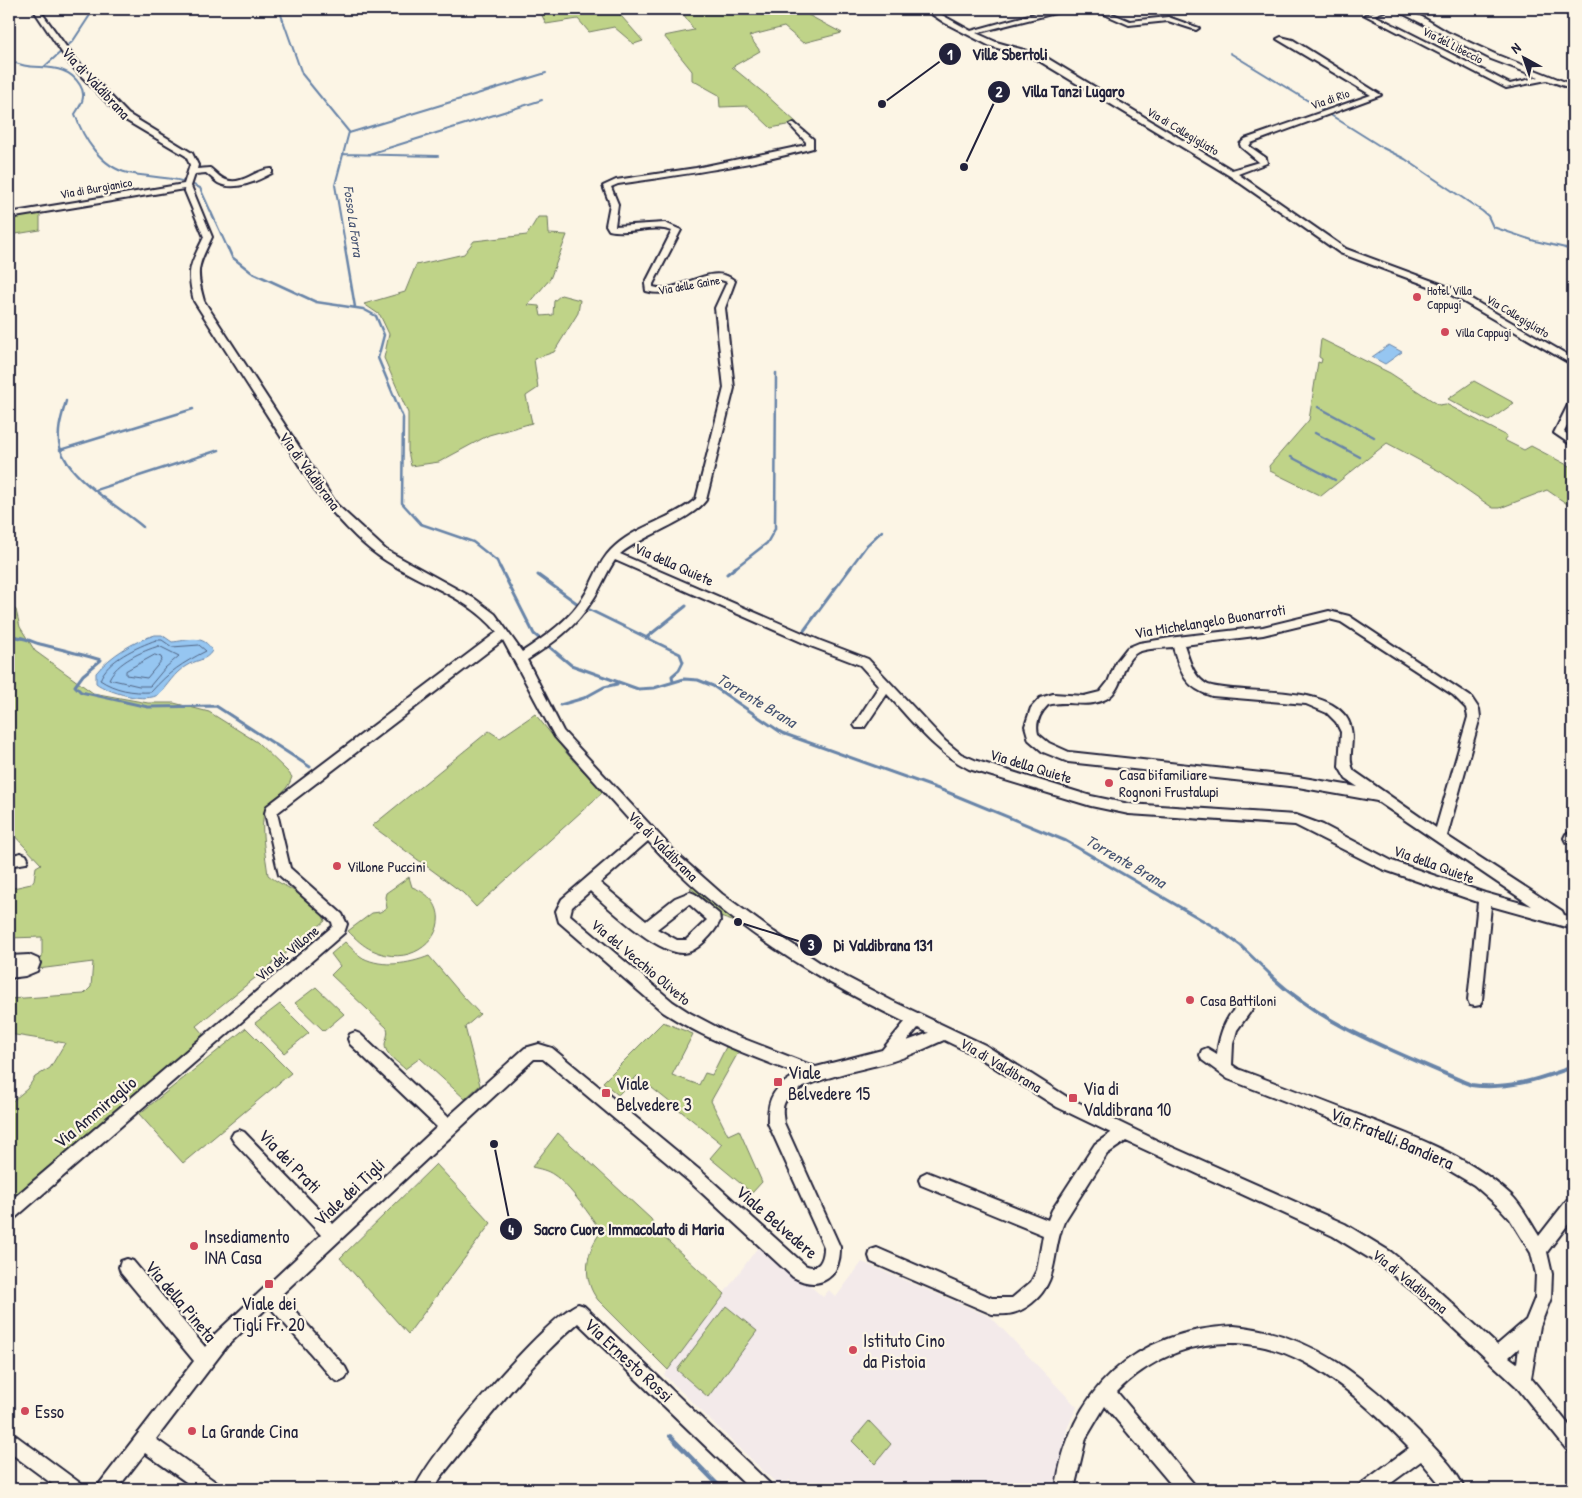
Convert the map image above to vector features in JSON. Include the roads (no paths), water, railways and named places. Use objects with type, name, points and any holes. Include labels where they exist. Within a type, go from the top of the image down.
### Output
[{"type":"street","name":"Via di Valdibrana","points":[[36,9],[80,70],[125,116],[188,156],[194,165],[190,180],[208,237],[194,266],[193,279],[199,301],[321,491],[333,507],[382,552],[478,606],[491,617],[520,659],[559,734],[673,859],[717,898],[776,942],[841,982],[915,1020],[980,1050],[1062,1102],[1358,1240],[1386,1258],[1522,1380],[1573,1444]]},
{"type":"street","name":"Via di Collegigliato","points":[[927,9],[947,22],[993,44],[1039,57],[1231,173],[1338,248],[1366,261]]},
{"type":"street","points":[[970,33],[1047,12],[1068,9]]},
{"type":"street","points":[[1096,9],[1129,23],[1168,19],[1196,28]]},
{"type":"street","name":"Via del Libeccio","points":[[1387,9],[1368,15],[1509,86],[1548,77]]},
{"type":"street","points":[[1397,9],[1420,18],[1494,57],[1573,87]]},
{"type":"street","name":"Via di Rio","points":[[1231,173],[1263,163],[1263,160],[1245,147],[1244,144],[1248,140],[1377,95],[1290,42],[1281,39]]},
{"type":"street","name":"Via delle Gaine","points":[[520,659],[566,627],[581,610],[613,555],[623,546],[666,522],[691,514],[701,508],[705,501],[703,492],[729,388],[720,308],[731,282],[727,279],[715,278],[665,291],[652,290],[648,285],[676,230],[667,226],[615,229],[610,225],[614,206],[608,185],[616,182],[696,170],[789,152],[810,146],[810,141],[794,125]]},
{"type":"street","points":[[190,180],[207,170],[221,182],[227,183],[242,182],[269,171]]},
{"type":"street","name":"Via di Burgianico","points":[[9,216],[190,180]]},
{"type":"street","name":"Via Collegigliato","points":[[1366,261],[1400,271],[1451,291],[1573,362]]},
{"type":"street","points":[[1573,405],[1558,433],[1573,442]]},
{"type":"street","name":"Via della Quiete","points":[[613,555],[817,644],[864,662],[941,744],[964,761],[1091,801],[1129,810],[1271,817],[1296,820],[1318,828],[1379,862],[1484,899],[1570,922]]},
{"type":"street","name":"Via Michelangelo Buonarroti","points":[[1440,838],[1474,717],[1474,709],[1462,696],[1337,616],[1324,616],[1263,631],[1145,645],[1128,651],[1108,692],[1099,698],[1082,701],[1054,698],[1042,703],[1032,717],[1030,727],[1032,736],[1051,751],[1078,759],[1298,782],[1378,796],[1440,838],[1570,922]]},
{"type":"street","name":"Via del Villone","points":[[207,1042],[336,932],[340,926],[335,916],[286,874],[271,813],[275,806],[504,634]]},
{"type":"street","points":[[1177,641],[1190,678],[1199,688],[1212,691],[1308,700],[1332,710],[1343,722],[1347,732],[1346,771],[1378,796]]},
{"type":"street","points":[[860,725],[886,685]]},
{"type":"street","name":"Via del Vecchio Oliveto","points":[[648,833],[564,906],[564,918],[668,1008],[707,1030],[815,1074]]},
{"type":"street","points":[[590,883],[645,930]]},
{"type":"street","name":"Via della Quiete","points":[[1475,1000],[1484,899]]},
{"type":"street","points":[[9,962],[29,961],[33,963],[32,967],[28,970],[9,972]]},
{"type":"street","points":[[1225,1069],[1224,1050],[1226,1042],[1236,1017],[1246,1008]]},
{"type":"street","points":[[886,1056],[915,1020]]},
{"type":"street","name":"Viale Belvedere","points":[[535,1052],[544,1052],[550,1055],[696,1177],[799,1270],[809,1276],[820,1275],[827,1270],[833,1257],[832,1247],[778,1129],[774,1111],[780,1098],[792,1086],[815,1074],[841,1069],[886,1056],[945,1034]]},
{"type":"street","points":[[355,1039],[448,1127]]},
{"type":"street","name":"Via Ammiraglio","points":[[9,1212],[207,1042]]},
{"type":"street","name":"Viale dei Tigli","points":[[106,1489],[221,1340],[523,1058],[535,1052]]},
{"type":"street","name":"Via Fratelli Bandiera","points":[[1207,1055],[1233,1074],[1398,1138],[1456,1165],[1480,1180],[1505,1201],[1520,1219],[1538,1250],[1545,1286],[1540,1309],[1532,1326],[1522,1380]]},
{"type":"street","points":[[1101,1149],[1106,1124]]},
{"type":"street","points":[[877,1256],[988,1305],[1008,1307],[1016,1305],[1030,1295],[1042,1280],[1052,1230],[1061,1211],[1101,1149],[1124,1132]]},
{"type":"street","name":"Via dei Prati","points":[[239,1137],[333,1235]]},
{"type":"street","points":[[927,1180],[1052,1230]]},
{"type":"street","points":[[1538,1250],[1573,1206]]},
{"type":"street","name":"Via della Pineta","points":[[127,1267],[205,1361]]},
{"type":"street","points":[[269,1294],[339,1374]]},
{"type":"street","name":"Via Ernesto Rossi","points":[[424,1489],[435,1471],[525,1363],[549,1337],[578,1312],[763,1489]]},
{"type":"street","points":[[1497,1356],[1532,1326]]},
{"type":"street","points":[[1064,1489],[1077,1436],[1083,1422],[1104,1391],[1137,1363],[1154,1352],[1202,1336],[1223,1334],[1265,1339],[1297,1349],[1336,1372],[1380,1407],[1423,1449],[1455,1489]]},
{"type":"street","points":[[1104,1391],[1187,1489]]},
{"type":"street","points":[[9,1441],[74,1489]]},
{"type":"street","points":[[143,1441],[210,1489]]},
{"type":"street","points":[[1368,1489],[1423,1449]]},
{"type":"water","points":[[1389,345],[1402,352],[1385,364],[1372,357]]},
{"type":"water","points":[[155,635],[162,635],[172,642],[200,640],[209,645],[212,651],[207,657],[182,669],[159,694],[153,697],[127,696],[96,683],[96,673],[115,655],[131,645]]},
{"type":"waterway","points":[[44,67],[73,41],[94,9]]},
{"type":"waterway","name":"Fosso La Forra","points":[[279,9],[302,74],[349,132],[343,154]]},
{"type":"waterway","points":[[1230,53],[1323,110]]},
{"type":"waterway","name":"Torrente Brana","points":[[9,60],[28,66],[57,69],[73,77],[80,85],[83,93],[81,104],[75,114],[78,123],[88,142],[101,158],[118,170],[137,175],[183,181],[200,188],[228,249]]},
{"type":"waterway","points":[[349,133],[546,73]]},
{"type":"waterway","points":[[369,154],[542,100]]},
{"type":"waterway","points":[[1329,114],[1383,148],[1405,159],[1482,211],[1488,216],[1493,227],[1535,241],[1570,249]]},
{"type":"waterway","points":[[343,154],[438,156]]},
{"type":"waterway","name":"Fosso La Forra","points":[[343,154],[335,185],[346,249]]},
{"type":"waterway","name":"Torrente Brana","points":[[228,248],[232,257],[251,272],[316,302],[363,309],[376,316],[384,335],[378,358],[403,418],[402,503],[421,524],[473,542],[497,561],[500,568]]},
{"type":"waterway","name":"Fosso La Forra","points":[[345,248],[355,307]]},
{"type":"waterway","points":[[1565,248],[1573,250]]},
{"type":"waterway","points":[[735,568],[767,543],[775,529],[776,373]]},
{"type":"waterway","points":[[61,450],[59,441],[60,424],[66,401]]},
{"type":"waterway","points":[[1318,407],[1374,437]]},
{"type":"waterway","points":[[61,450],[193,409]]},
{"type":"waterway","points":[[1315,433],[1360,457]]},
{"type":"waterway","points":[[61,450],[65,459],[83,481],[143,527]]},
{"type":"waterway","points":[[96,490],[219,450]]},
{"type":"waterway","points":[[1291,457],[1335,480]]},
{"type":"waterway","points":[[850,568],[867,545],[882,531]]},
{"type":"waterway","name":"Torrente Brana","points":[[500,567],[534,634],[571,665],[638,689],[654,688],[684,679],[698,680],[713,686],[782,733],[947,792],[1066,841],[1216,928],[1240,945],[1272,976]]},
{"type":"waterway","points":[[727,574],[736,567]]},
{"type":"waterway","points":[[803,632],[851,567]]},
{"type":"waterway","points":[[538,575],[578,604]]},
{"type":"waterway","points":[[646,638],[686,606]]},
{"type":"waterway","points":[[590,610],[646,638]]},
{"type":"waterway","points":[[9,637],[21,638],[101,660],[83,675],[75,686],[81,692],[148,707],[216,706],[310,767]]},
{"type":"waterway","points":[[646,638],[680,654],[683,662],[679,670],[672,676],[673,682]]},
{"type":"waterway","points":[[560,705],[584,698],[604,687],[617,684]]},
{"type":"waterway","name":"Torrente Brana","points":[[1270,975],[1292,994],[1340,1025],[1392,1051],[1471,1085],[1511,1085],[1573,1067]]},
{"type":"waterway","points":[[670,1436],[722,1489]]},
{"type":"place","name":"Ville Sbertoli","points":[[882,104]]},
{"type":"place","name":"Villa Tanzi Lugaro","points":[[964,167]]},
{"type":"place","name":"Hotel Villa Cappugi","points":[[1417,297]]},
{"type":"place","name":"Villa Cappugi","points":[[1445,332]]},
{"type":"place","name":"Casa bifamiliare Rognoni Frustalupi","points":[[1109,783]]},
{"type":"place","name":"Villone Puccini","points":[[337,866]]},
{"type":"place","name":"Di Valdibrana 131","points":[[738,922]]},
{"type":"place","name":"Casa Battiloni","points":[[1190,1000]]},
{"type":"place","name":"Viale Belvedere 15","points":[[778,1082]]},
{"type":"place","name":"Viale Belvedere 3","points":[[606,1093]]},
{"type":"place","name":"Via di Valdibrana 10","points":[[1073,1098]]},
{"type":"place","name":"Sacro Cuore Immacolato di Maria","points":[[494,1144]]},
{"type":"place","name":"Insediamento INA Casa","points":[[194,1246]]},
{"type":"place","name":"Viale dei Tigli Fr. 20","points":[[269,1284]]},
{"type":"place","name":"Istituto Cino da Pistoia","points":[[853,1350]]},
{"type":"place","name":"Esso","points":[[25,1411]]},
{"type":"place","name":"La Grande Cina","points":[[192,1431]]}]
